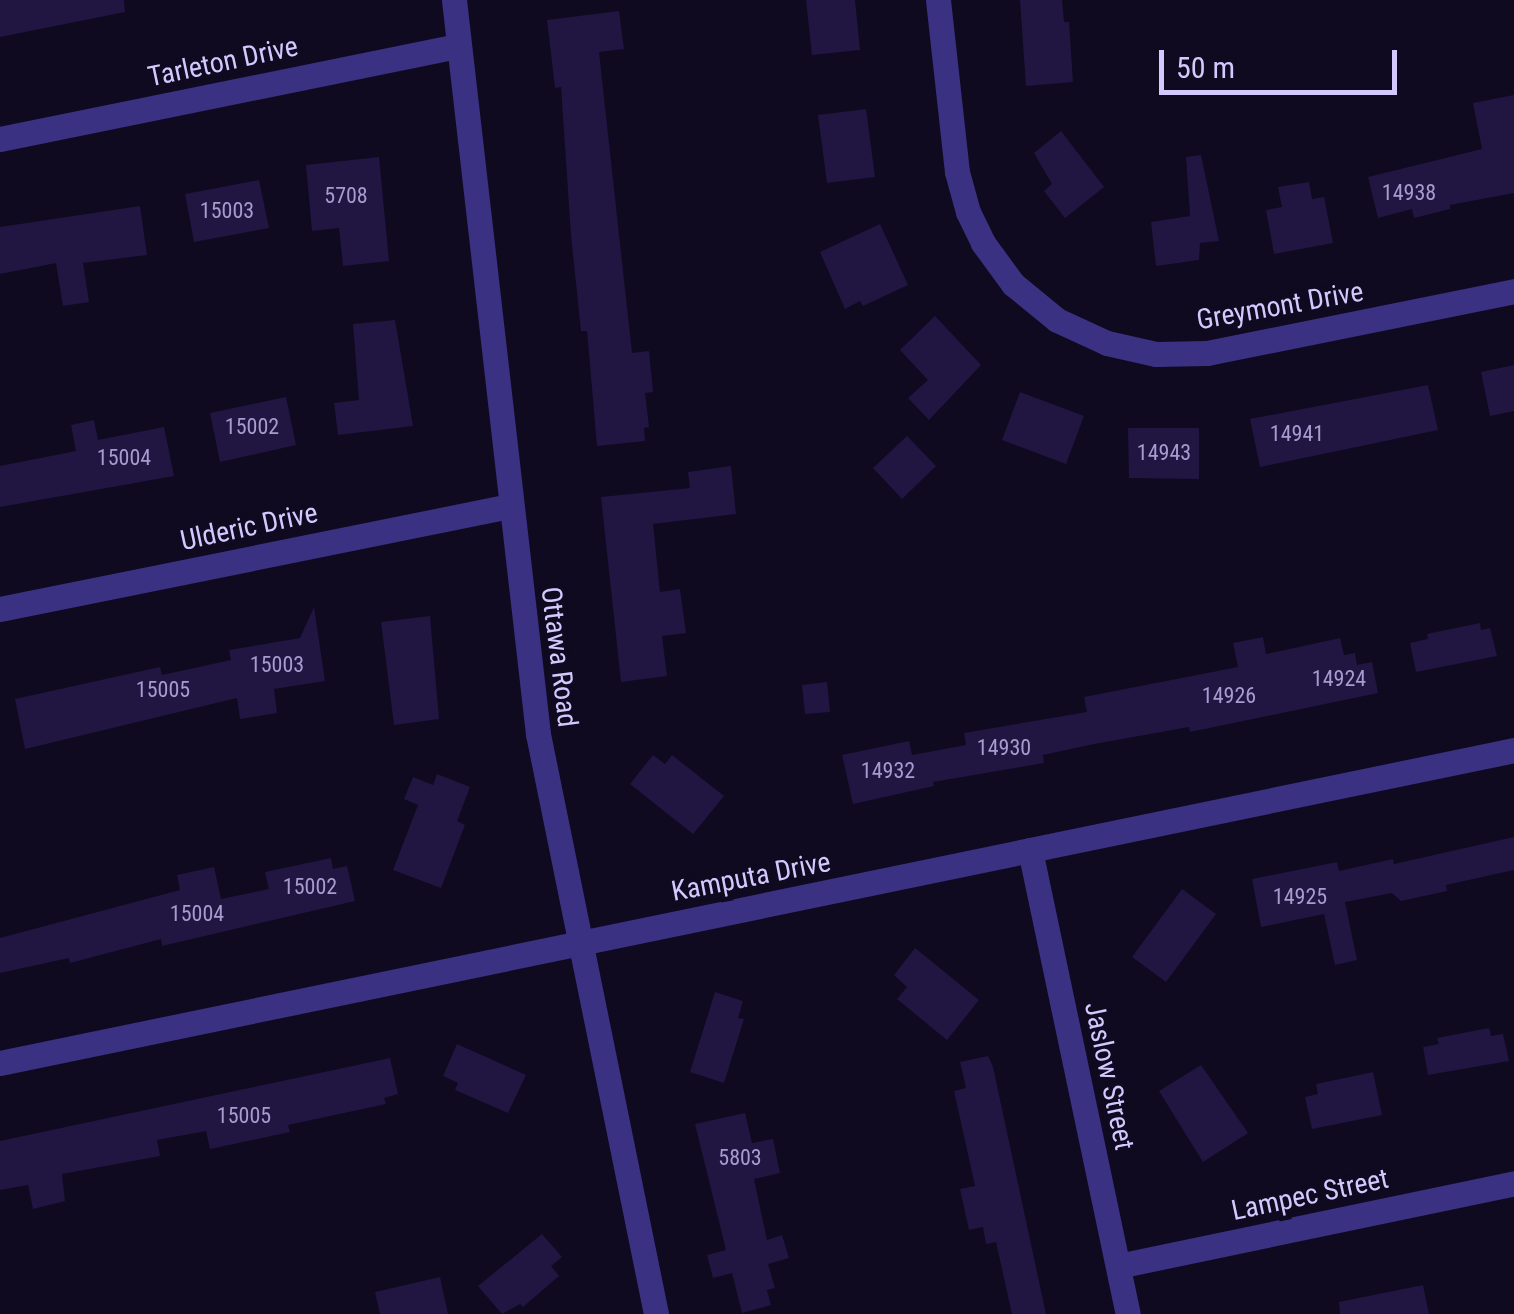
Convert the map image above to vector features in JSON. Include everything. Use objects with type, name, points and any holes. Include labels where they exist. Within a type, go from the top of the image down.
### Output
[{"type":"street","name":"Ottawa Road","points":[[454,0],[538,734],[656,1314]]},
{"type":"street","name":"Greymont Drive","points":[[938,0],[958,172],[968,212],[983,243],[1014,284],[1057,320],[1107,343],[1156,354],[1207,353],[1514,290]]},
{"type":"street","name":"Tarleton Drive","points":[[0,139],[459,46]]},
{"type":"street","name":"Ulderic Drive","points":[[0,609],[510,506]]},
{"type":"street","name":"Kamputa Drive","points":[[0,1063],[1514,750]]},
{"type":"street","name":"Jaslow Street","points":[[1030,850],[1128,1314]]},
{"type":"street","name":"Lampec Street","points":[[1118,1266],[1514,1184]]},
{"type":"building","points":[[0,0],[124,0],[125,12],[0,37]]},
{"type":"building","points":[[806,0],[855,0],[860,50],[812,55]]},
{"type":"building","points":[[1020,0],[1062,0],[1064,22],[1069,22],[1073,82],[1026,86]]},
{"type":"building","points":[[619,11],[624,49],[599,52],[632,353],[649,351],[653,392],[645,393],[649,427],[644,428],[645,441],[597,446],[587,331],[581,331],[571,235],[561,87],[555,88],[547,20]]},
{"type":"building","points":[[1514,95],[1514,193],[1450,205],[1450,209],[1414,218],[1412,209],[1378,218],[1368,177],[1482,149],[1473,103]]},
{"type":"building","points":[[866,109],[875,177],[827,183],[818,115]]},
{"type":"building","points":[[1061,131],[1104,187],[1065,218],[1044,191],[1052,184],[1034,153]]},
{"type":"building","points":[[1201,155],[1219,241],[1200,243],[1199,260],[1156,266],[1151,222],[1190,216],[1186,157]]},
{"type":"building","points":[[379,157],[389,261],[343,266],[339,228],[312,231],[306,165]]},
{"type":"building","points":[[259,180],[269,228],[194,242],[185,194]]},
{"type":"building","points":[[1309,182],[1312,199],[1324,197],[1333,243],[1274,254],[1266,210],[1282,207],[1278,187]]},
{"type":"building","points":[[140,206],[147,255],[83,263],[89,302],[63,306],[56,263],[0,274],[0,227]]},
{"type":"building","points":[[880,224],[908,285],[863,306],[860,301],[845,309],[820,252]]},
{"type":"building","points":[[935,316],[981,365],[929,420],[908,398],[928,380],[900,350]]},
{"type":"building","points":[[395,320],[413,426],[338,435],[334,403],[359,400],[353,324]]},
{"type":"building","points":[[1514,365],[1514,411],[1490,416],[1481,372]]},
{"type":"building","points":[[1428,385],[1438,430],[1260,467],[1250,419]]},
{"type":"building","points":[[1020,392],[1084,416],[1066,464],[1002,440]]},
{"type":"building","points":[[286,397],[296,445],[220,462],[210,413]]},
{"type":"building","points":[[94,420],[98,440],[164,427],[174,476],[0,507],[0,466],[76,451],[71,425]]},
{"type":"building","points":[[1128,428],[1199,428],[1199,479],[1129,478]]},
{"type":"building","points":[[907,436],[936,466],[902,499],[873,468]]},
{"type":"building","points":[[731,466],[736,514],[653,524],[660,592],[680,589],[686,633],[662,636],[667,676],[621,682],[601,497],[690,488],[688,472]]},
{"type":"building","points":[[314,607],[325,681],[274,689],[277,713],[240,719],[237,698],[25,749],[15,699],[160,667],[162,675],[231,660],[229,650],[300,638]]},
{"type":"building","points":[[430,616],[439,719],[394,725],[381,622]]},
{"type":"building","points":[[1480,623],[1481,630],[1490,628],[1497,656],[1416,672],[1410,643],[1428,639],[1427,634]]},
{"type":"building","points":[[1263,637],[1266,654],[1340,638],[1344,655],[1355,653],[1357,665],[1372,662],[1378,693],[1190,732],[1189,727],[1094,744],[1043,755],[1044,763],[933,782],[934,786],[853,804],[842,755],[909,741],[912,755],[966,745],[964,733],[1087,712],[1084,697],[1238,667],[1233,643]]},
{"type":"building","points":[[827,682],[830,712],[805,714],[802,685]]},
{"type":"building","points":[[653,755],[665,764],[672,755],[724,796],[693,834],[630,784]]},
{"type":"building","points":[[437,774],[470,787],[457,821],[465,825],[441,888],[393,870],[418,805],[404,799],[413,777],[433,785]]},
{"type":"building","points":[[1514,837],[1514,870],[1446,885],[1447,891],[1401,901],[1392,893],[1345,902],[1357,960],[1335,965],[1324,914],[1261,927],[1252,879],[1337,862],[1339,871],[1393,859],[1394,864]]},
{"type":"building","points":[[331,858],[333,869],[347,866],[355,901],[162,946],[161,939],[70,963],[69,958],[0,973],[0,938],[180,890],[177,875],[214,867],[221,899],[269,889],[265,872]]},
{"type":"building","points":[[1182,889],[1216,914],[1166,982],[1132,957]]},
{"type":"building","points":[[915,948],[979,1000],[947,1040],[897,999],[907,987],[894,975]]},
{"type":"building","points":[[715,992],[743,1001],[738,1018],[744,1019],[724,1083],[690,1072]]},
{"type":"building","points":[[1489,1028],[1491,1036],[1503,1034],[1509,1061],[1428,1075],[1423,1047],[1439,1044],[1437,1038]]},
{"type":"building","points":[[457,1044],[526,1075],[508,1113],[455,1090],[458,1083],[443,1076]]},
{"type":"building","points":[[988,1056],[1046,1314],[1012,1314],[996,1242],[986,1244],[983,1227],[969,1230],[960,1189],[975,1186],[954,1091],[966,1088],[960,1062]]},
{"type":"building","points":[[390,1058],[398,1094],[384,1098],[386,1104],[288,1125],[290,1132],[210,1149],[206,1131],[157,1140],[160,1156],[62,1174],[65,1201],[33,1209],[28,1185],[0,1190],[0,1141]]},
{"type":"building","points":[[1201,1065],[1248,1133],[1203,1162],[1159,1091]]},
{"type":"building","points":[[1373,1072],[1382,1115],[1312,1129],[1305,1097],[1318,1094],[1316,1084]]},
{"type":"building","points":[[745,1113],[752,1143],[773,1139],[780,1173],[754,1179],[767,1240],[782,1235],[789,1258],[768,1264],[775,1288],[767,1290],[771,1305],[742,1313],[732,1273],[713,1278],[707,1255],[726,1250],[695,1124]]},
{"type":"building","points":[[542,1234],[562,1257],[551,1266],[559,1276],[523,1307],[520,1304],[502,1314],[478,1286]]},
{"type":"building","points":[[440,1277],[448,1314],[380,1314],[375,1292]]},
{"type":"building","points":[[1423,1285],[1429,1314],[1340,1314],[1339,1302]]}]
